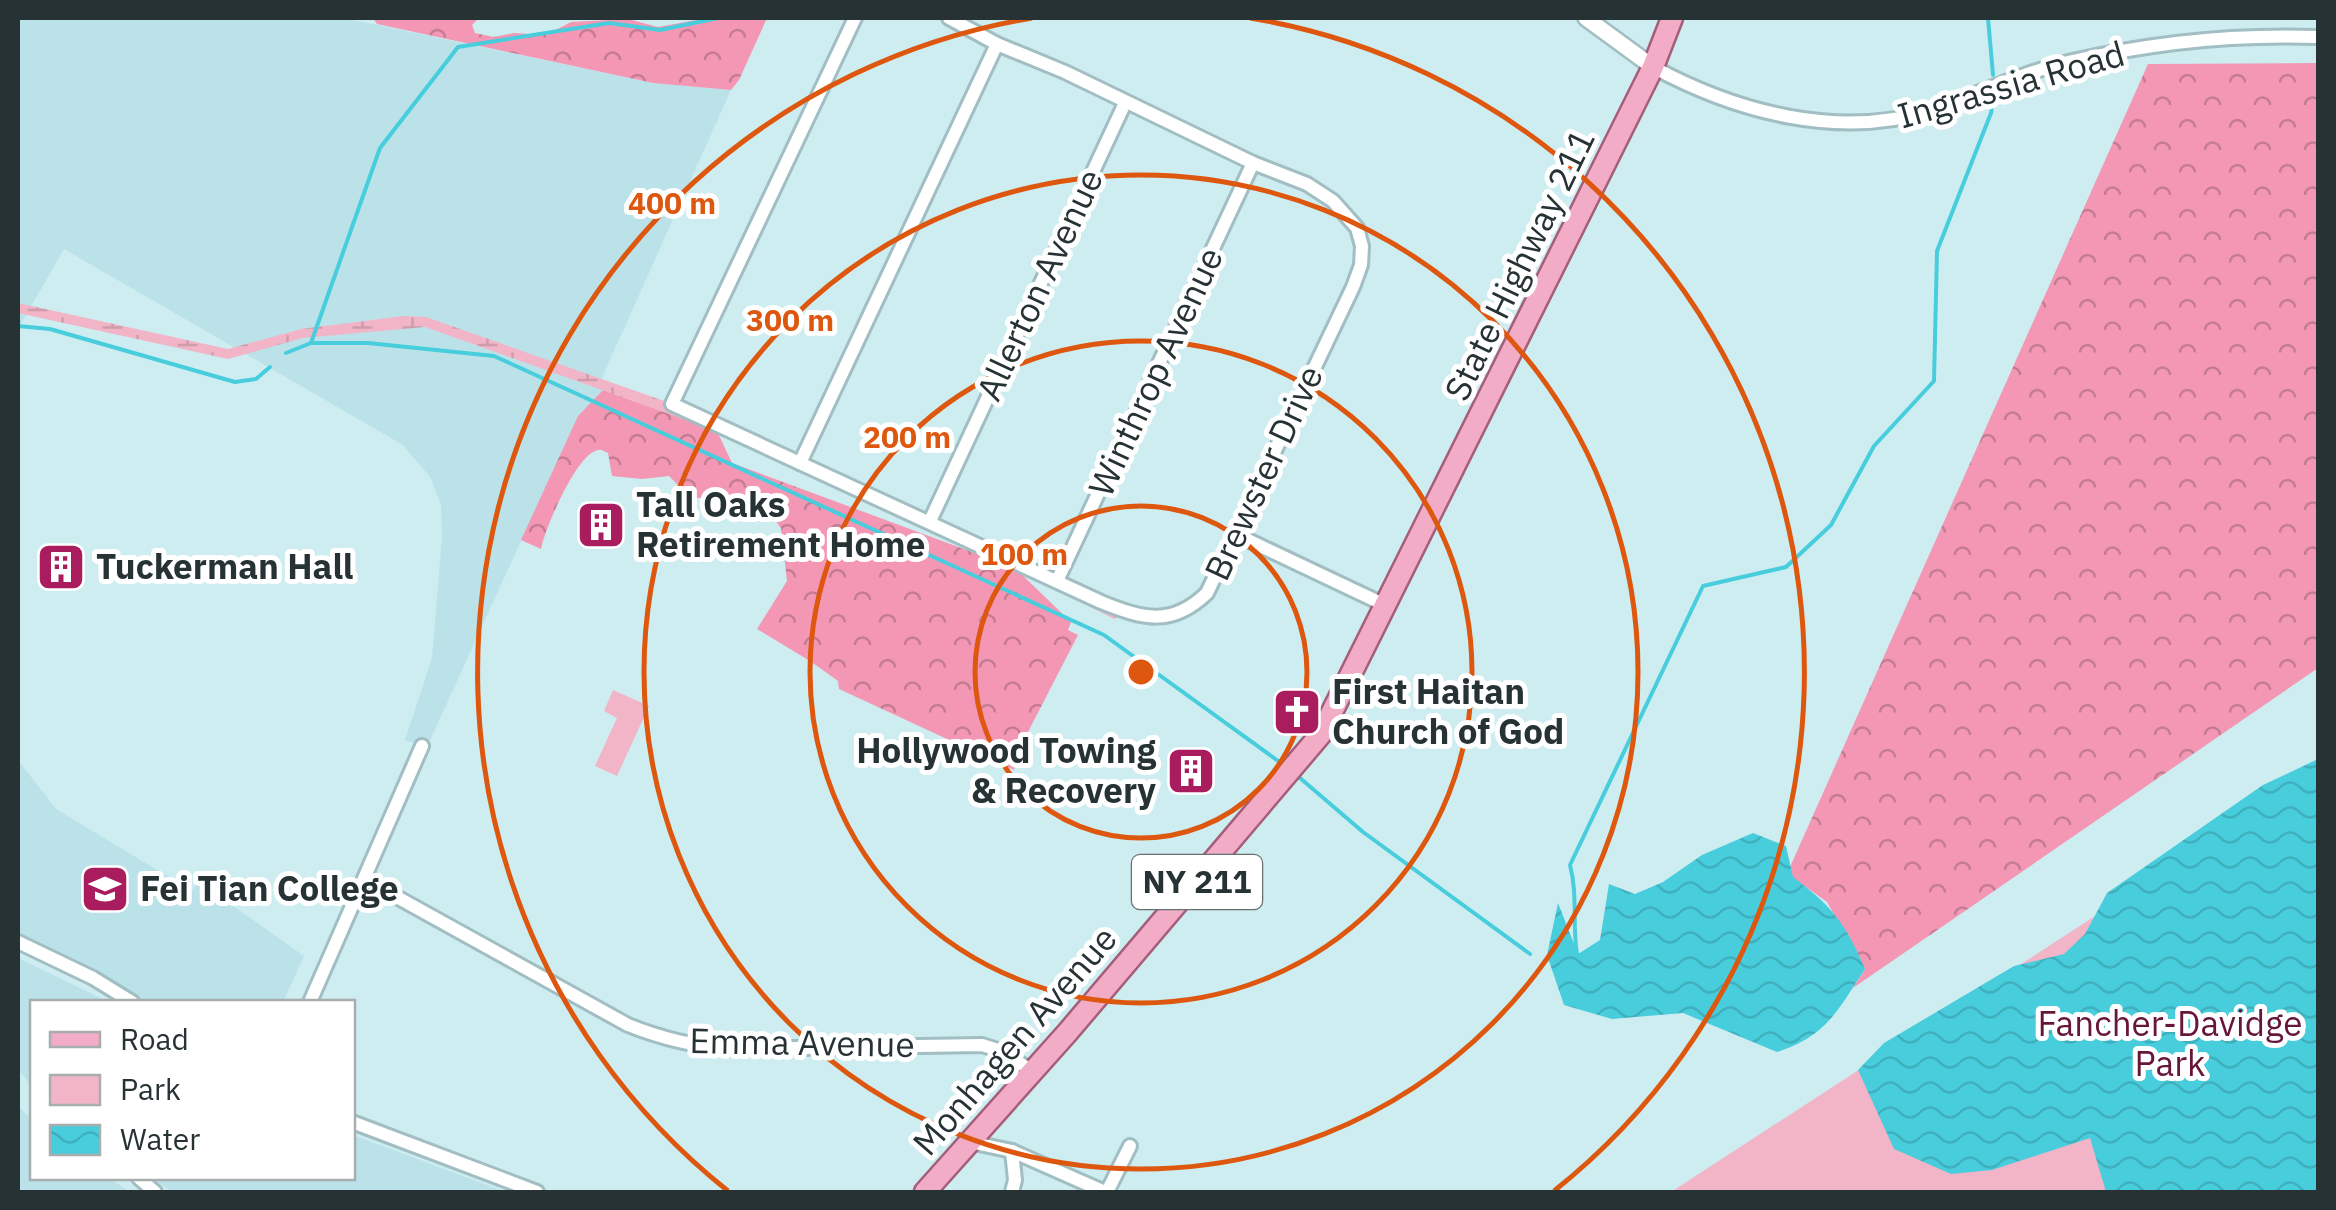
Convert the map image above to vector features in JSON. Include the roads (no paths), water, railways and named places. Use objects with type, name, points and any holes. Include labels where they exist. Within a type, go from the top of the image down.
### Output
[{"type":"main road","name":"State Highway 211","points":[[1421,538],[1653,67],[1672,18]]},
{"type":"main road","name":"Monhagen Avenue","points":[[925,1192],[1307,754],[1343,696],[1421,538]]},
{"type":"street","name":"Brewster Drive","points":[[854,18],[672,404],[1127,612],[1168,616],[1193,606],[1207,593],[1352,288],[1361,265],[1362,246],[1357,228],[1333,201],[1308,184],[1253,163],[1065,72],[997,44],[950,18]]},
{"type":"street","points":[[1586,18],[1653,67]]},
{"type":"street","name":"Ingrassia Road","points":[[1653,67],[1691,88],[1780,115],[1842,124],[1890,120],[1930,111],[2043,69],[2110,54],[2230,39],[2318,37]]},
{"type":"street","points":[[800,463],[997,44]]},
{"type":"street","name":"Allerton Avenue","points":[[930,521],[1125,103]]},
{"type":"street","name":"Winthrop Avenue","points":[[1057,581],[1253,163]]},
{"type":"street","points":[[1235,534],[1387,606]]},
{"type":"street","points":[[311,1000],[422,746]]},
{"type":"street","name":"Emma Avenue","points":[[366,880],[628,1025],[666,1040],[702,1048],[733,1049],[982,1046],[1001,1051],[1032,1071]]},
{"type":"street","points":[[18,942],[94,978],[129,1000]]},
{"type":"street","points":[[355,1123],[537,1192]]},
{"type":"street","points":[[970,1142],[1012,1152],[1106,1192],[1130,1146]]},
{"type":"street","points":[[1012,1152],[1012,1192]]},
{"type":"water","name":"Fancher-Davidge Park","points":[[2318,759],[2318,1192],[2106,1192],[2090,1138],[1992,1170],[1951,1174],[1894,1149],[1858,1070],[1884,1043],[2014,966],[2064,954],[2085,934],[2107,893],[2263,785]]},
{"type":"water","points":[[1753,833],[1786,846],[1793,877],[1836,917],[1865,969],[1838,1010],[1819,1030],[1777,1052],[1683,1013],[1612,1019],[1564,1005],[1547,955],[1558,903],[1578,954],[1600,940],[1609,884],[1635,894],[1663,882],[1702,855]]},
{"type":"waterway","points":[[311,343],[380,148],[458,47],[609,23],[660,30],[718,18]]},
{"type":"waterway","points":[[1988,18],[1993,75]]},
{"type":"waterway","points":[[1577,954],[1570,865],[1703,586],[1786,567],[1831,525],[1874,446],[1934,381],[1937,251],[1993,101]]},
{"type":"waterway","points":[[18,326],[50,329],[235,382],[256,379],[270,367]]},
{"type":"waterway","points":[[286,353],[311,343],[368,343],[494,356],[1104,635],[1285,766]]},
{"type":"waterway","points":[[1300,778],[1363,832],[1530,954]]},
{"type":"place","name":"Tall Oaks Retirement Home","points":[[601,525]]},
{"type":"place","name":"Tuckerman Hall","points":[[61,567]]},
{"type":"place","name":"First Haitan Church of God","points":[[1297,712]]},
{"type":"place","name":"Hollywood Towing & Recovery","points":[[1191,771]]},
{"type":"place","name":"Fei Tian College","points":[[105,889]]}]
